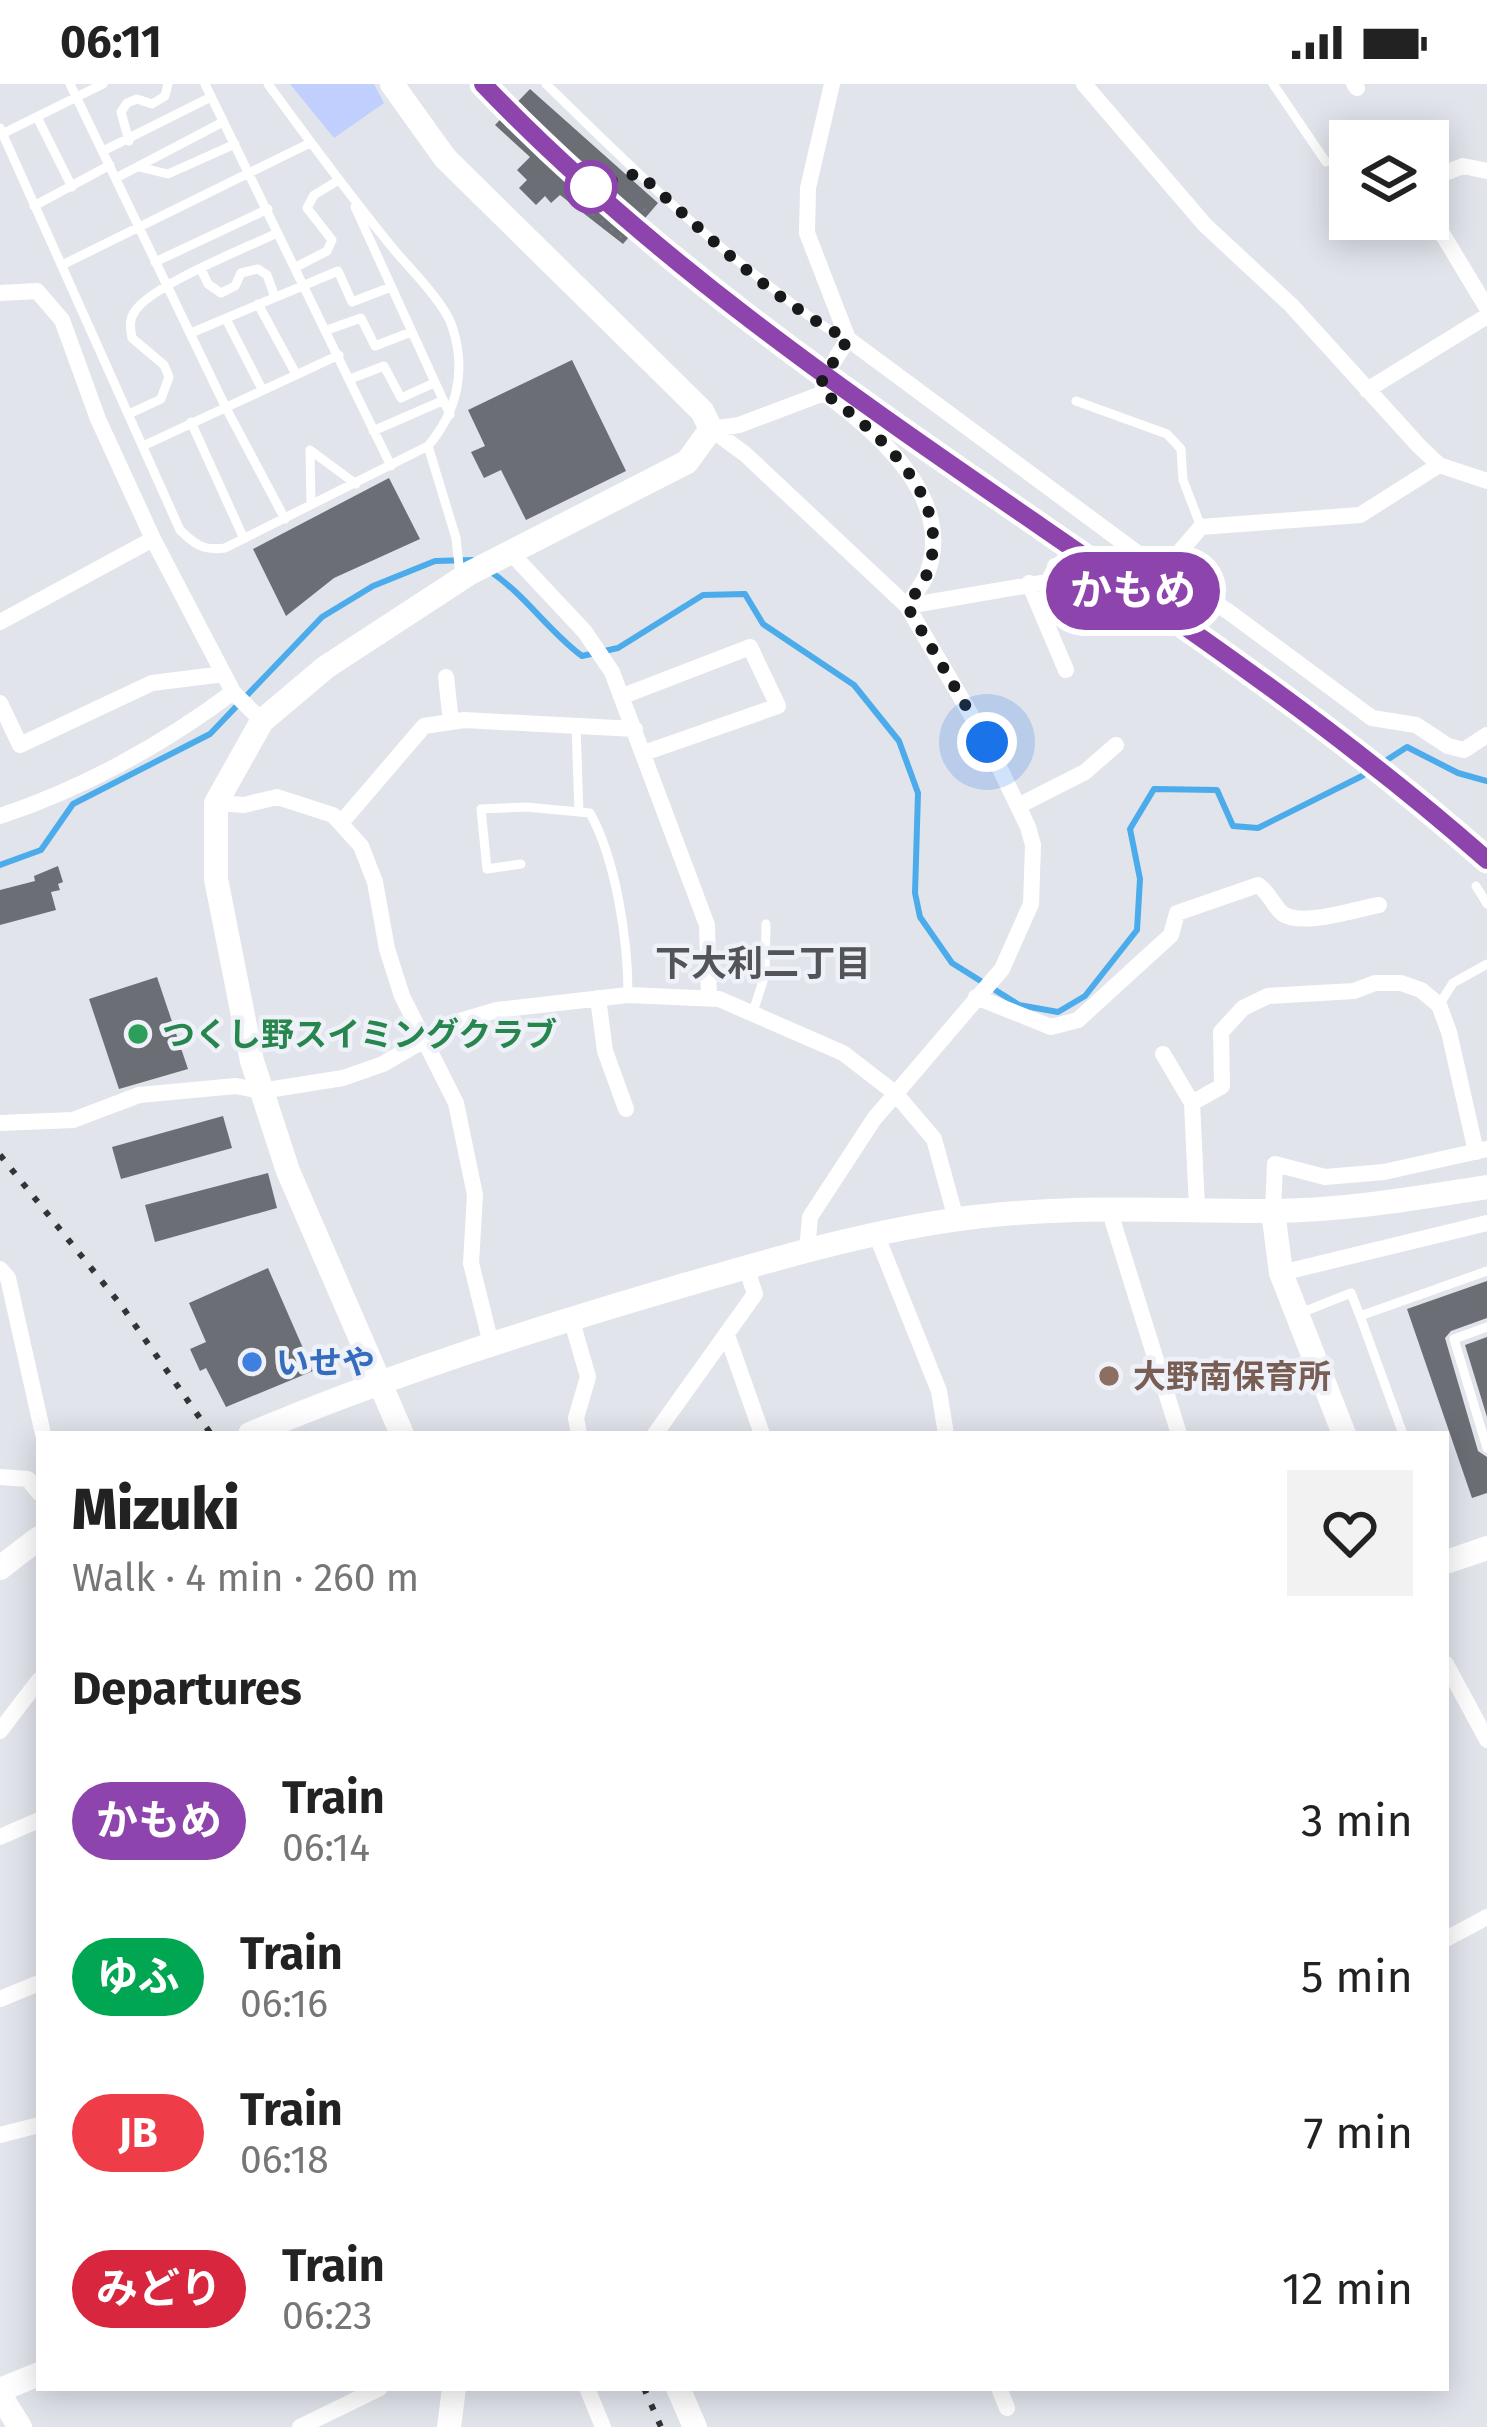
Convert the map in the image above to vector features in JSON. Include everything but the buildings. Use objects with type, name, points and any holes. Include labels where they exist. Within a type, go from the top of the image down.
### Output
[{"type":"street","points":[[392,84],[445,158],[702,411],[711,429],[745,454],[907,606],[987,742],[1033,845],[1031,904],[1002,969],[895,1093],[810,1217],[807,1250]]},
{"type":"street","points":[[832,84],[808,188],[807,233],[848,339],[1372,718],[1416,725],[1463,750],[1487,735]]},
{"type":"street","points":[[1084,84],[1205,225],[1291,305],[1439,465],[1487,481]]},
{"type":"street","points":[[1449,171],[1462,166],[1487,171]]},
{"type":"street","points":[[1367,390],[1487,312],[1446,240]]},
{"type":"street","points":[[0,293],[37,290],[62,320],[98,419],[153,539],[233,692],[262,721]]},
{"type":"street","points":[[848,339],[822,380],[824,393],[884,440],[920,492],[932,532],[926,575],[907,606]]},
{"type":"street","points":[[401,1431],[288,1171],[252,1061],[216,879],[216,803],[262,721],[326,667],[465,576],[687,462],[711,429],[739,425],[824,393]]},
{"type":"street","points":[[1164,570],[1201,527],[1360,515],[1439,465]]},
{"type":"street","points":[[0,622],[153,539]]},
{"type":"street","points":[[507,555],[594,643],[613,672],[707,925],[709,998]]},
{"type":"street","points":[[907,606],[1053,580],[1055,566]]},
{"type":"street","points":[[1029,583],[1066,670]]},
{"type":"street","points":[[623,696],[750,647],[778,706],[644,752]]},
{"type":"street","points":[[0,703],[20,745],[152,683],[224,674]]},
{"type":"street","points":[[446,677],[451,722]]},
{"type":"street","points":[[0,816],[44,802],[128,758],[190,724],[233,692]]},
{"type":"street","points":[[341,824],[424,726],[451,722],[635,729]]},
{"type":"street","points":[[1018,806],[1084,772],[1116,745]]},
{"type":"street","points":[[216,803],[244,805],[277,797],[333,814],[361,846],[375,882],[387,949],[402,996],[456,1103],[475,1195],[471,1263],[490,1344]]},
{"type":"street","points":[[976,997],[1052,1027],[1078,1020],[1171,935],[1177,913],[1258,885],[1282,913],[1304,921],[1379,905]]},
{"type":"street","points":[[1192,1103],[1222,1087],[1219,1042],[1229,1019],[1268,996],[1354,992],[1375,983],[1401,983],[1421,990],[1439,1005],[1481,1150],[1384,1172],[1325,1177],[1275,1164],[1273,1211],[1281,1273],[1343,1431]]},
{"type":"street","points":[[0,1123],[73,1120],[139,1095],[236,1086],[261,1091],[343,1078],[383,1064],[453,1023],[497,1010],[628,995],[709,998],[738,1004],[844,1053],[895,1093],[934,1139],[956,1219]]},
{"type":"street","points":[[598,998],[605,1051],[626,1109]]},
{"type":"street","points":[[1163,1054],[1192,1103],[1197,1208]]},
{"type":"street","points":[[284,1428],[378,1382],[490,1344],[746,1267],[876,1234],[956,1219],[1108,1206],[1273,1211],[1388,1202],[1487,1187]]},
{"type":"street","points":[[1108,1206],[1179,1431]]},
{"type":"street","points":[[1281,1273],[1487,1223]]},
{"type":"street","points":[[876,1234],[939,1391],[946,1431]]},
{"type":"street","points":[[658,1431],[755,1294],[746,1267]]},
{"type":"street","points":[[0,1269],[8,1278],[42,1431]]},
{"type":"street","points":[[571,1318],[588,1377],[575,1418],[578,1431]]},
{"type":"street","points":[[727,1336],[761,1431]]},
{"type":"street","points":[[0,1477],[35,1480]]},
{"type":"street","points":[[0,1568],[36,1540]]},
{"type":"street","points":[[1449,1561],[1487,1548]]},
{"type":"street","points":[[0,1731],[36,1684]]},
{"type":"street","points":[[1452,1689],[1487,1740]]},
{"type":"street","points":[[0,1837],[36,1821]]},
{"type":"street","points":[[1449,1937],[1487,1917]]},
{"type":"street","points":[[0,1999],[36,1984]]},
{"type":"street","points":[[0,2135],[36,2127]]},
{"type":"street","points":[[20,2427],[0,2392],[36,2375]]},
{"type":"street","points":[[299,2427],[374,2391]]},
{"type":"street","points":[[449,2427],[454,2391]]},
{"type":"street","points":[[588,2391],[602,2427]]},
{"type":"street","points":[[679,2391],[695,2427]]},
{"type":"street","points":[[1000,2391],[1007,2408]]},
{"type":"lane","points":[[70,84],[285,519]]},
{"type":"lane","points":[[103,84],[38,119],[1,131],[180,530],[195,545],[209,550],[244,539],[428,446],[450,415],[458,387],[460,355],[451,320],[268,84]]},
{"type":"lane","points":[[129,141],[122,112],[127,103],[137,99],[152,104],[165,96],[168,84]]},
{"type":"lane","points":[[205,84],[391,466]]},
{"type":"lane","points":[[546,84],[742,265],[823,326],[848,339]]},
{"type":"lane","points":[[1274,84],[1326,162]]},
{"type":"lane","points":[[103,151],[211,97]]},
{"type":"lane","points":[[38,119],[72,187]]},
{"type":"lane","points":[[116,178],[223,122]]},
{"type":"lane","points":[[62,265],[310,143]]},
{"type":"lane","points":[[138,166],[168,173],[235,144]]},
{"type":"lane","points":[[34,206],[110,165]]},
{"type":"lane","points":[[296,267],[327,251],[332,240],[307,208],[314,195],[339,180]]},
{"type":"lane","points":[[348,193],[450,415]]},
{"type":"lane","points":[[155,262],[268,209]]},
{"type":"lane","points":[[131,413],[153,405],[167,390],[169,377],[164,365],[132,338],[132,315],[138,307],[168,286],[278,233]]},
{"type":"lane","points":[[201,269],[208,284],[221,293],[235,286],[241,273],[258,269],[267,275],[275,297]]},
{"type":"lane","points":[[191,333],[338,271],[352,302],[391,287]]},
{"type":"lane","points":[[259,304],[296,374]]},
{"type":"lane","points":[[327,330],[362,318],[375,346],[411,332]]},
{"type":"lane","points":[[226,319],[262,389]]},
{"type":"lane","points":[[145,446],[339,356]]},
{"type":"lane","points":[[350,379],[384,366],[401,398],[434,383]]},
{"type":"lane","points":[[374,431],[442,400]]},
{"type":"lane","points":[[1076,401],[1167,434],[1181,449],[1183,480],[1201,527]]},
{"type":"lane","points":[[191,422],[244,539]]},
{"type":"lane","points":[[428,446],[465,576]]},
{"type":"lane","points":[[311,505],[310,450],[356,484]]},
{"type":"lane","points":[[576,724],[578,812]]},
{"type":"lane","points":[[521,864],[487,869],[481,809],[526,807],[590,813],[609,860],[628,969],[628,995]]},
{"type":"lane","points":[[1476,886],[1487,904]]},
{"type":"lane","points":[[753,1012],[765,975],[766,924]]},
{"type":"lane","points":[[1439,1005],[1453,983],[1487,964]]},
{"type":"lane","points":[[1360,1316],[1487,1271]]},
{"type":"lane","points":[[1295,1316],[1352,1294],[1401,1431]]},
{"type":"lane","points":[[1487,1327],[1454,1339],[1487,1448]]},
{"type":"path","points":[[592,213],[621,237],[650,203]]},
{"type":"shaded area","points":[[290,84],[374,84],[384,103],[334,138]]},
{"type":"waterway","points":[[0,865],[41,850],[73,804],[210,734],[322,617],[373,586],[435,561],[472,560]]},
{"type":"waterway","points":[[488,570],[582,656],[618,648],[703,595],[745,594],[763,624],[854,685],[899,741],[918,793],[915,893],[920,917],[952,963],[1019,1005],[1058,1012],[1085,996],[1137,930],[1140,879],[1130,829],[1154,789],[1217,790],[1233,826],[1258,828],[1362,776],[1407,747],[1458,773],[1487,781]]},
{"type":"railway","points":[[483,84],[586,183],[696,275],[868,403],[1283,696],[1487,860]]},
{"type":"railway","points":[[0,1155],[121,1305],[209,1431]]},
{"type":"railway","points":[[645,2391],[661,2427]]},
{"type":"train","name":"かもめ","points":[[483,84],[639,232],[698,279],[1353,747],[1487,860]]},
{"type":"place","name":"つくし野スイミングクラブ","points":[[138,1034]]},
{"type":"place","name":"いせや","points":[[252,1362]]},
{"type":"place","name":"大野南保育所","points":[[1109,1376]]},
{"type":"district","name":"下大利二丁目","points":[[763,963]]},
{"type":"route","points":[[591,187],[638,173],[742,265],[823,326],[848,339],[822,380],[824,393],[884,440],[920,492],[932,532],[931,555],[926,575],[907,606],[987,742]]}]
